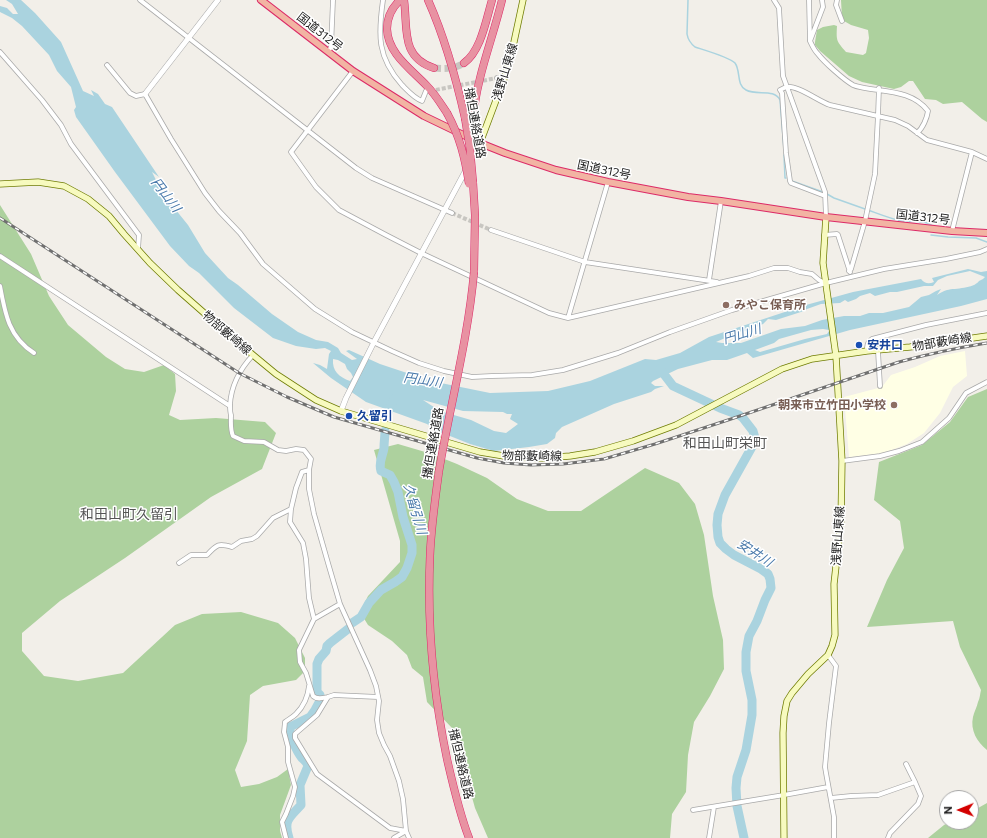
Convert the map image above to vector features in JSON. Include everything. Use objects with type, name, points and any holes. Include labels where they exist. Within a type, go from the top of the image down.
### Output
[{"type":"highway","name":"国道312号","points":[[261,0],[353,72],[424,116],[480,143],[556,170],[608,182],[688,197],[826,217],[952,231],[987,233]]},
{"type":"highway","points":[[398,0],[392,8],[388,18],[388,35],[391,46],[402,61],[433,92],[447,113],[454,127],[473,182]]},
{"type":"highway","points":[[404,0],[407,39],[411,50],[423,64],[434,68]]},
{"type":"highway","name":"播但連絡道路","points":[[424,0],[448,53]]},
{"type":"highway","name":"播但連絡道路","points":[[428,0],[448,53],[459,93],[470,148],[473,182],[472,213],[475,250],[470,311],[439,471],[432,523],[430,557],[430,615],[436,692],[443,741],[458,804],[469,838]]},
{"type":"highway","points":[[464,63],[470,58],[476,49],[492,0]]},
{"type":"highway","points":[[473,182],[473,118],[475,100],[478,83],[502,0]]},
{"type":"main road","name":"浅野山東線","points":[[480,143],[504,79],[523,0]]},
{"type":"main road","name":"物部藪崎線","points":[[0,184],[38,182],[64,186],[88,199],[110,216],[124,234],[178,290],[276,374],[316,400],[341,411],[480,452],[510,457],[543,458],[570,456],[615,447],[676,425],[782,369],[812,359],[987,336]]},
{"type":"main road","name":"浅野山東線","points":[[784,838],[783,732],[787,701],[808,674],[828,655],[835,635],[834,584],[841,521],[842,461],[835,341],[823,263],[826,217]]},
{"type":"street","points":[[140,0],[356,168],[372,178],[452,213]]},
{"type":"street","points":[[107,65],[130,93],[136,96],[145,94],[218,0]]},
{"type":"street","points":[[328,52],[331,47],[333,0]]},
{"type":"street","points":[[383,0],[380,21],[380,37],[381,49],[385,59],[399,81],[417,99],[422,101],[426,92]]},
{"type":"street","points":[[774,0],[779,8],[783,76],[825,192],[826,217]]},
{"type":"street","points":[[809,0],[810,41],[817,54],[854,86],[902,94],[925,107],[928,111],[927,116],[920,131],[917,133]]},
{"type":"street","points":[[810,41],[823,8],[822,0]]},
{"type":"street","points":[[837,0],[836,5],[842,21]]},
{"type":"street","points":[[0,52],[42,100],[61,126],[71,144],[139,235],[138,249]]},
{"type":"street","points":[[353,72],[291,152],[316,187],[339,210],[421,253],[549,313],[568,318],[748,276],[774,268],[788,268],[812,274],[826,285]]},
{"type":"street","points":[[496,78],[504,79]]},
{"type":"street","points":[[825,196],[791,183],[790,181],[786,153],[782,93],[780,90],[787,87],[797,88],[830,106],[878,115],[895,120],[908,126],[927,140],[972,152],[987,159]]},
{"type":"street","points":[[849,271],[851,269],[864,221],[875,174],[879,89]]},
{"type":"street","points":[[145,94],[205,194],[240,233],[263,264],[315,309],[373,345],[392,351],[419,363],[444,371],[472,377],[532,375],[580,366],[732,310],[884,269],[980,252],[987,249]]},
{"type":"street","points":[[341,411],[373,345],[480,143]]},
{"type":"street","points":[[952,231],[972,152]]},
{"type":"street","points":[[568,318],[608,182]]},
{"type":"street","points":[[709,280],[721,201]]},
{"type":"street","points":[[492,230],[585,262],[720,282]]},
{"type":"street","points":[[824,234],[838,235],[851,277]]},
{"type":"street","points":[[0,256],[230,406]]},
{"type":"street","points":[[0,286],[9,324],[18,339],[25,347],[34,353]]},
{"type":"street","points":[[867,351],[867,345],[869,340],[872,338],[926,324],[987,313]]},
{"type":"street","points":[[878,351],[880,386]]},
{"type":"street","points":[[253,355],[244,365],[236,379],[233,389],[230,406],[232,436],[244,441],[264,442],[278,450],[304,450],[311,459],[309,470],[309,489],[314,514],[340,604],[376,686],[379,701],[377,720],[379,733],[399,780],[403,799],[406,831],[409,838]]},
{"type":"street","points":[[842,461],[880,456],[899,451],[922,442],[949,418],[966,393],[987,382]]},
{"type":"street","points":[[309,470],[302,472],[296,488],[291,509],[290,522],[303,543],[309,598],[314,619]]},
{"type":"street","points":[[179,563],[191,555],[207,555],[214,547],[221,544],[232,547],[241,541],[257,536],[273,518],[291,509]]},
{"type":"street","points":[[340,604],[314,619],[299,650],[300,662],[306,674],[313,696],[319,699],[334,695],[378,697]]},
{"type":"street","points":[[828,655],[836,666],[825,767],[834,817],[834,838]]},
{"type":"street","points":[[286,838],[282,822],[289,808],[295,787],[288,762],[288,747],[284,732],[285,722],[296,714],[304,704],[309,684]]},
{"type":"street","points":[[326,697],[317,715],[295,734],[295,738],[317,774],[390,828],[406,831]]},
{"type":"street","points":[[888,838],[890,833],[918,804],[921,796],[906,764]]},
{"type":"street","points":[[831,798],[878,795],[915,782]]},
{"type":"street","points":[[693,810],[828,787]]},
{"type":"street","points":[[709,838],[714,807]]},
{"type":"street","points":[[394,838],[406,831]]},
{"type":"shaded area","name":"朝来市立竹田小学校","points":[[965,351],[967,376],[953,387],[940,413],[924,433],[907,444],[884,453],[849,457],[844,397],[882,387],[891,375],[915,367],[940,356]]},
{"type":"green space","points":[[841,0],[987,0],[987,122],[962,102],[943,104],[936,100],[925,99],[913,81],[909,81],[901,87],[894,89],[862,82],[849,76],[815,45],[817,30],[834,25],[837,26],[838,41],[846,52],[863,55],[866,53],[869,38],[868,30],[851,25],[844,21],[842,18]]},
{"type":"green space","points":[[0,205],[31,254],[49,296],[68,325],[106,357],[125,369],[144,372],[164,365],[175,374],[176,391],[169,415],[180,420],[216,418],[265,422],[276,433],[262,469],[211,497],[125,558],[60,601],[22,633],[22,651],[44,676],[78,681],[123,673],[175,625],[202,614],[241,612],[278,623],[295,638],[305,658],[305,671],[296,680],[263,686],[250,695],[247,741],[235,770],[241,787],[259,784],[277,777],[288,769],[291,785],[280,815],[280,831],[282,838],[0,838]]},
{"type":"green space","points":[[987,389],[987,750],[977,739],[973,731],[972,722],[981,690],[960,647],[953,621],[867,627],[887,580],[904,548],[900,521],[874,500],[879,462],[922,445],[950,422],[968,397]]},
{"type":"green space","points":[[398,444],[432,454],[457,464],[487,478],[517,499],[548,511],[581,511],[645,468],[679,483],[695,504],[704,535],[713,596],[723,640],[724,669],[694,722],[688,755],[686,792],[672,814],[670,838],[488,838],[475,808],[453,729],[427,702],[423,677],[412,668],[407,655],[392,641],[368,625],[360,612],[368,596],[400,562],[400,541],[374,450]]},
{"type":"green space","points":[[987,803],[987,838],[928,838],[939,829],[979,830],[979,808]]},
{"type":"water","name":"円山川","points":[[6,0],[21,0],[61,42],[83,91],[94,96],[91,90],[98,94],[105,104],[112,107],[159,177],[152,172],[163,194],[188,225],[205,253],[228,278],[272,314],[298,332],[316,340],[328,342],[352,360],[357,359],[346,351],[349,350],[380,364],[431,381],[490,393],[548,391],[590,381],[645,359],[656,360],[680,353],[709,337],[806,305],[853,292],[921,279],[926,283],[930,283],[934,282],[932,278],[968,269],[981,272],[987,271],[987,299],[850,330],[753,358],[747,353],[727,360],[712,360],[678,369],[651,383],[655,386],[664,386],[651,392],[614,404],[562,427],[556,433],[555,438],[547,444],[494,451],[470,444],[435,430],[427,424],[366,402],[331,378],[313,363],[327,369],[329,354],[331,351],[325,348],[316,349],[296,346],[273,338],[234,308],[199,273],[189,266],[170,246],[76,117],[74,110],[76,107],[71,87],[57,71],[49,55],[22,26],[12,18],[0,12],[0,6],[7,8],[13,14],[18,14],[12,4]],"holes":[[[970,271],[985,277],[973,286],[947,290],[937,295],[941,289],[921,297],[909,307],[883,313],[869,313],[860,316],[844,316],[822,320],[805,326],[781,329],[741,343],[716,342],[739,332],[750,330],[763,324],[768,319],[776,320],[821,304],[840,303],[845,300],[848,302],[870,293],[875,296],[924,286],[933,286],[938,280],[947,276]],[[823,329],[829,331],[827,334],[760,352],[755,350],[774,343],[779,339],[811,330]],[[333,359],[345,364],[353,377],[350,381],[337,373]],[[423,400],[463,411],[503,412],[512,414],[510,419],[518,424],[506,433],[494,431],[471,420],[440,411]]]},
{"type":"waterway","points":[[688,0],[687,34],[692,44],[695,47],[722,56],[735,63],[741,85],[746,90],[750,92],[774,94],[780,100],[784,150]]},
{"type":"waterway","points":[[784,155],[786,178]]},
{"type":"waterway","points":[[792,181],[823,192]]},
{"type":"waterway","points":[[827,194],[865,209]]},
{"type":"waterway","points":[[868,210],[906,222],[922,222],[933,226]]},
{"type":"waterway","points":[[931,235],[976,238],[987,242]]},
{"type":"waterway","name":"安井川","points":[[660,369],[673,386],[720,408],[739,415],[753,431],[755,438],[753,445],[725,495],[718,514],[717,525],[720,543],[734,555],[768,574],[771,588],[749,636],[746,652],[746,671],[752,700],[752,715],[746,750],[737,777],[736,788],[737,806],[744,838]]},
{"type":"waterway","name":"久留引川","points":[[386,417],[394,399]]},
{"type":"waterway","name":"久留引川","points":[[352,623],[361,617],[369,603],[381,590],[402,577],[412,553],[412,545],[403,517],[398,492],[390,475],[381,471],[380,468],[384,448],[385,431]]},
{"type":"waterway","name":"久留引川","points":[[289,838],[287,823],[301,805],[300,785],[308,766],[296,748],[292,739],[290,727],[310,717],[315,710],[321,699],[317,692],[317,664],[319,659],[326,651],[327,646],[348,629]]},
{"type":"tunnel","points":[[434,68],[449,68],[464,63]]},
{"type":"tunnel","points":[[430,91],[497,78]]},
{"type":"tunnel","points":[[452,213],[491,230]]},
{"type":"railway","points":[[0,218],[239,373],[287,397],[334,417],[477,458],[504,463],[531,465],[563,464],[604,459],[655,444],[899,362],[943,351],[987,343]]},
{"type":"place","name":"みやこ保育所","points":[[726,305]]},
{"type":"place","name":"安井口","points":[[859,345]]},
{"type":"place","name":"朝来市立竹田小学校","points":[[894,405]]},
{"type":"place","name":"久留引","points":[[349,416]]},
{"type":"district","name":"和田山町栄町","points":[[725,443]]},
{"type":"district","name":"和田山町久留引","points":[[129,514]]}]
